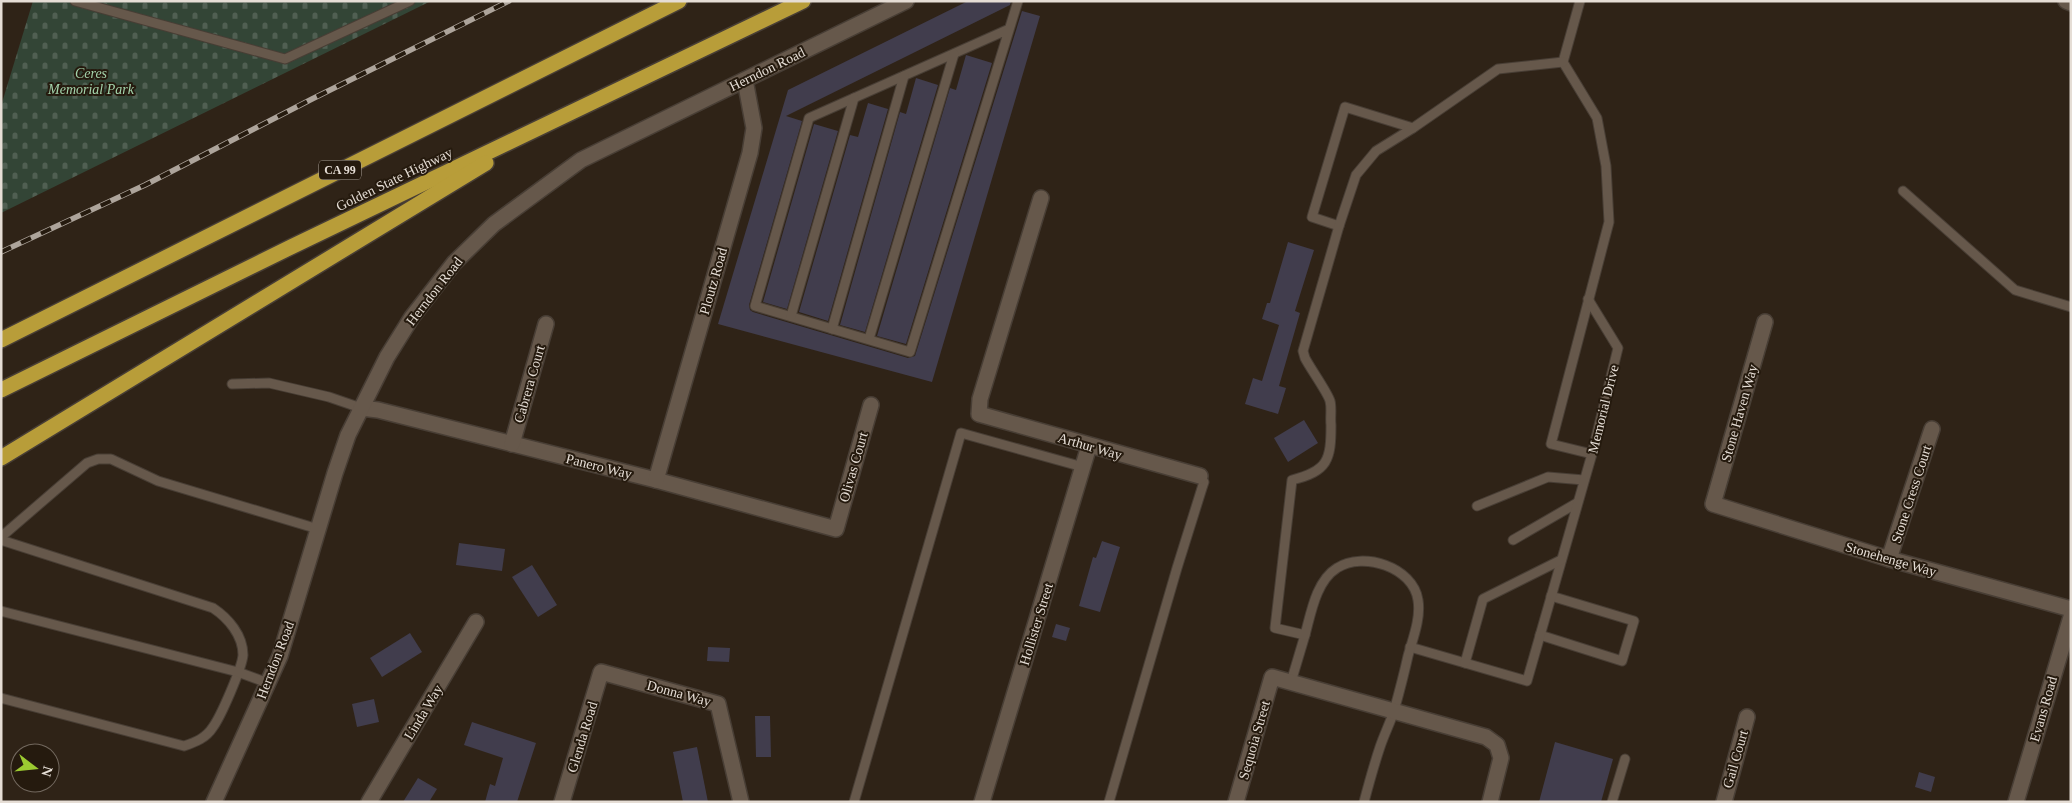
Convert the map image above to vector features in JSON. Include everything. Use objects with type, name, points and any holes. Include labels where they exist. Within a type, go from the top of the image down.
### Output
[{"type":"highway","name":"CA 99","points":[[1,340],[679,1]]},
{"type":"highway","name":"Golden State Highway","points":[[1,390],[291,247],[803,1]]},
{"type":"highway","points":[[1,458],[558,119]]},
{"type":"street","name":"Herndon Road","points":[[214,802],[280,656],[335,472],[360,408],[387,356],[412,317],[454,263],[494,224],[580,160],[906,1]]},
{"type":"street","points":[[2066,1],[2071,2]]},
{"type":"street","name":"Ploutz Road","points":[[656,480],[750,153],[754,128],[745,80]]},
{"type":"street","name":"Arthur Way","points":[[1042,198],[980,399],[979,414],[1200,476]]},
{"type":"street","name":"Stone Haven Way","points":[[1713,504],[1765,322]]},
{"type":"street","name":"Cabrera Court","points":[[512,444],[546,324]]},
{"type":"street","name":"Olivas Court","points":[[836,528],[871,404]]},
{"type":"street","name":"Panero Way","points":[[360,408],[378,410],[656,480],[836,528]]},
{"type":"street","name":"Stone Cress Court","points":[[1889,559],[1932,429]]},
{"type":"street","name":"Hollister Street","points":[[982,802],[1089,446]]},
{"type":"street","name":"Stonehenge Way","points":[[1713,504],[1889,559],[2071,609]]},
{"type":"street","name":"Evans Road","points":[[2016,802],[2071,617]]},
{"type":"street","name":"Linda Way","points":[[369,802],[476,622]]},
{"type":"street","name":"Glenda Road","points":[[562,802],[601,672]]},
{"type":"street","name":"Donna Way","points":[[601,672],[718,704],[741,802]]},
{"type":"street","name":"Sequoia Street","points":[[1236,802],[1272,677],[1292,682]]},
{"type":"street","points":[[1292,682],[1486,737],[1497,746],[1501,758],[1490,802]]},
{"type":"street","name":"Gail Court","points":[[1724,802],[1747,717]]},
{"type":"lane","points":[[75,1],[285,59],[410,1]]},
{"type":"lane","points":[[1010,29],[809,118],[755,306],[910,352],[1010,29],[1018,1]]},
{"type":"lane","points":[[1580,1],[1563,62],[1597,118],[1606,166],[1609,222],[1551,444],[1592,454]]},
{"type":"lane","points":[[869,339],[954,54]]},
{"type":"lane","points":[[1305,635],[1275,628],[1292,480],[1313,475],[1329,456],[1330,401],[1305,358],[1304,350],[1339,226],[1356,176],[1376,151],[1413,128],[1498,69],[1563,62]]},
{"type":"lane","points":[[832,328],[904,76]]},
{"type":"lane","points":[[791,316],[854,98]]},
{"type":"lane","points":[[1339,226],[1312,217],[1346,107],[1413,128]]},
{"type":"lane","points":[[1902,191],[2015,290],[2071,307]]},
{"type":"lane","name":"Memorial Drive","points":[[1410,647],[1527,681],[1592,454],[1618,348],[1588,299]]},
{"type":"lane","points":[[232,384],[270,383],[329,397],[360,408]]},
{"type":"lane","points":[[854,802],[962,433],[1083,467]]},
{"type":"lane","points":[[1,698],[184,746],[198,742],[213,728],[238,672],[242,656],[241,643],[225,615],[213,608],[1,538],[86,462],[98,458],[111,459],[158,481],[318,529]]},
{"type":"lane","points":[[1109,802],[1174,577],[1204,482],[1200,476]]},
{"type":"lane","points":[[1477,506],[1548,478],[1584,480]]},
{"type":"lane","points":[[1513,540],[1578,503]]},
{"type":"lane","points":[[1465,663],[1483,599],[1561,560]]},
{"type":"lane","points":[[1292,682],[1322,583],[1337,567],[1355,562],[1376,562],[1404,575],[1418,598],[1418,615],[1394,712],[1380,746],[1364,802]]},
{"type":"lane","points":[[1540,635],[1622,661],[1634,621],[1551,596]]},
{"type":"lane","points":[[1,611],[238,672],[268,683]]},
{"type":"lane","points":[[1612,802],[1625,759]]},
{"type":"green space","name":"Ceres Memorial Park","points":[[33,1],[431,1],[1,213],[1,106]]},
{"type":"building","points":[[968,1],[1011,1],[1010,5],[786,116],[802,121],[749,305],[750,310],[753,312],[908,358],[915,356],[1022,11],[1040,16],[932,382],[718,324],[788,90]]},
{"type":"building","points":[[966,55],[992,63],[906,344],[877,336],[950,88],[956,90]]},
{"type":"building","points":[[916,78],[938,85],[865,332],[840,325],[900,112],[906,114]]},
{"type":"building","points":[[868,103],[888,109],[828,321],[799,312],[850,135],[858,137]]},
{"type":"building","points":[[814,124],[838,131],[787,309],[763,302]]},
{"type":"building","points":[[1288,242],[1314,250],[1295,311],[1300,313],[1279,386],[1286,388],[1278,414],[1245,404],[1253,378],[1262,381],[1279,325],[1262,319],[1267,303],[1270,303]]},
{"type":"building","points":[[1304,420],[1318,443],[1288,462],[1274,438]]},
{"type":"building","points":[[1102,541],[1120,547],[1100,612],[1079,606],[1093,557],[1096,558]]},
{"type":"building","points":[[459,543],[505,549],[502,571],[456,565]]},
{"type":"building","points":[[532,565],[557,605],[538,617],[512,577]]},
{"type":"building","points":[[1056,624],[1070,628],[1066,641],[1052,637]]},
{"type":"building","points":[[410,633],[422,652],[382,677],[370,658]]},
{"type":"building","points":[[708,647],[730,648],[729,662],[707,661]]},
{"type":"building","points":[[374,699],[379,722],[357,727],[352,704]]},
{"type":"building","points":[[755,716],[770,716],[771,757],[756,757]]},
{"type":"building","points":[[472,722],[536,743],[517,802],[485,802],[490,784],[495,786],[503,758],[464,745]]},
{"type":"building","points":[[1555,742],[1613,759],[1601,802],[1539,802]]},
{"type":"building","points":[[697,747],[708,802],[683,802],[673,752]]},
{"type":"building","points":[[1919,772],[1935,777],[1931,792],[1915,787]]},
{"type":"building","points":[[418,778],[437,789],[429,802],[403,802]]},
{"type":"railway","points":[[1,252],[145,185],[509,1]]}]
